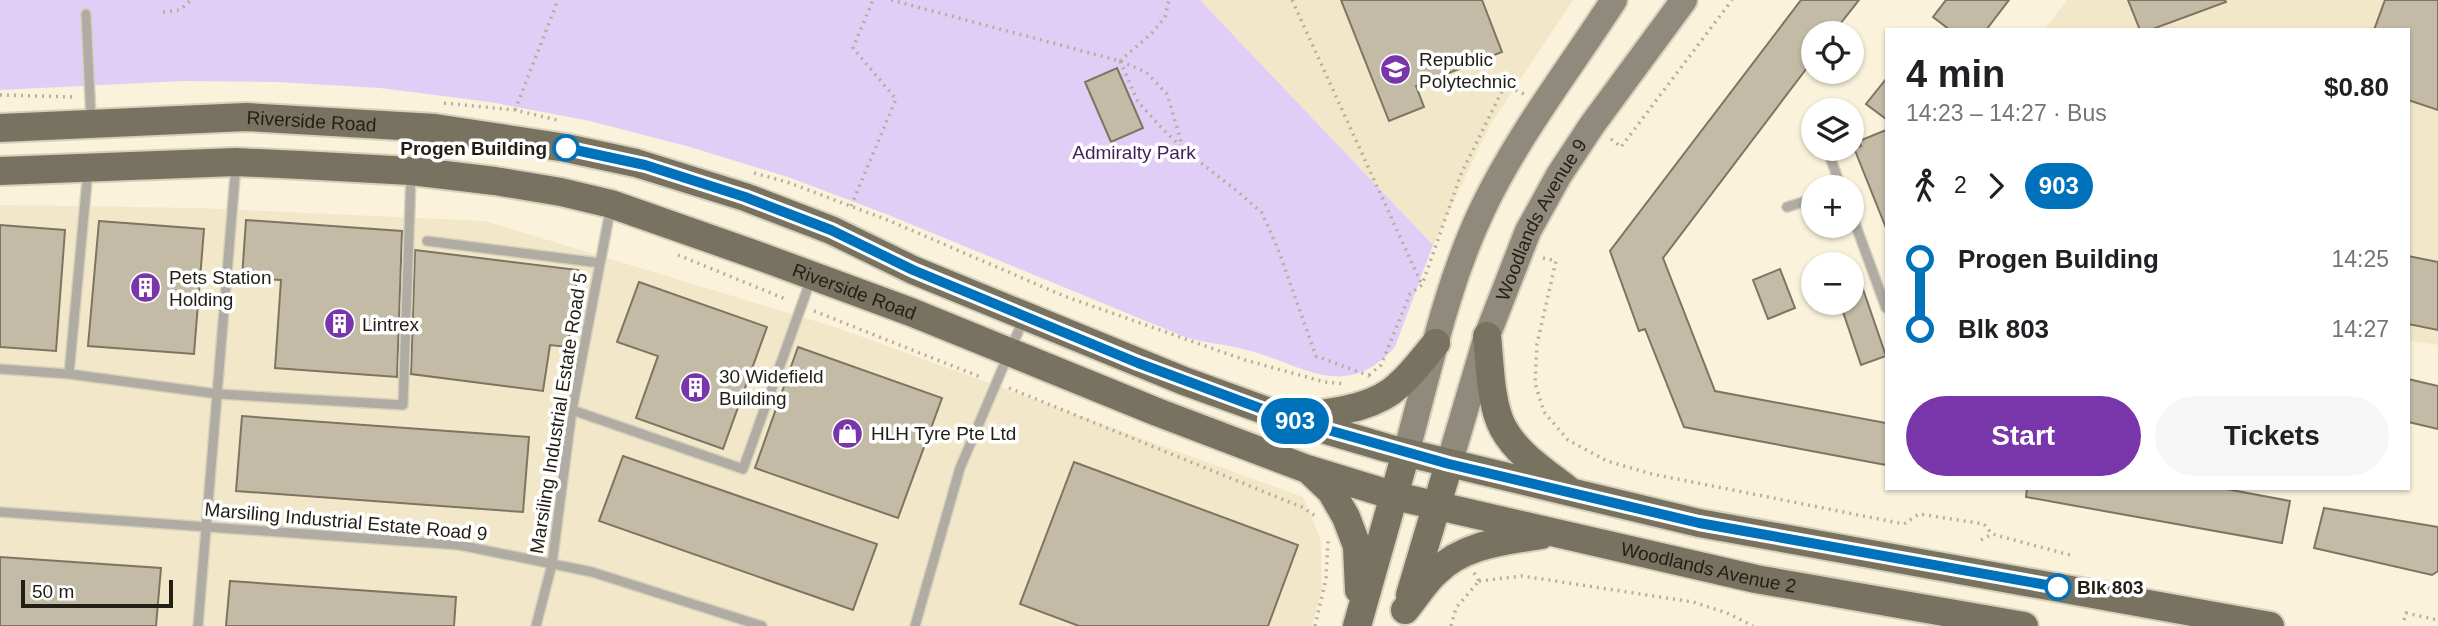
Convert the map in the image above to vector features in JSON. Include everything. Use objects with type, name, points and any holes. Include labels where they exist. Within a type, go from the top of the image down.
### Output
[{"type":"main road","points":[[1359,622],[1436,343],[1458,270],[1483,208],[1531,127],[1614,0]]},
{"type":"main road","name":"Woodlands Avenue 9","points":[[1449,464],[1487,336],[1528,231],[1559,175],[1684,0]]},
{"type":"main road","name":"Riverside Road","points":[[0,128],[246,117],[435,128],[566,148],[645,165],[745,197],[831,230],[913,270],[1184,381],[1289,419],[1406,453]]},
{"type":"main road","name":"Riverside Road","points":[[0,171],[236,162],[411,171],[561,192],[611,204],[911,312],[1307,468],[1395,496]]},
{"type":"main road","points":[[1487,336],[1493,395],[1503,428],[1524,455],[1574,494]]},
{"type":"main road","points":[[1289,419],[1362,405],[1385,395],[1399,386],[1436,343]]},
{"type":"main road","points":[[1406,453],[1699,523],[2270,626]]},
{"type":"main road","points":[[1403,618],[1449,464]]},
{"type":"main road","points":[[1307,468],[1331,491],[1346,517],[1357,546],[1359,622]]},
{"type":"main road","name":"Woodlands Avenue 2","points":[[1395,496],[1756,579],[2024,626]]},
{"type":"main road","points":[[1403,618],[1436,571],[1464,552],[1490,544],[1555,533]]},
{"type":"lane","points":[[86,13],[92,125]]},
{"type":"lane","points":[[198,626],[236,162]]},
{"type":"lane","points":[[69,374],[88,167]]},
{"type":"lane","points":[[0,369],[69,374],[218,394],[403,405],[411,171]]},
{"type":"lane","points":[[1787,207],[1801,203]]},
{"type":"lane","name":"Marsiling Industrial Estate Road 5","points":[[536,626],[552,564],[572,410],[611,204]]},
{"type":"lane","points":[[1860,238],[1885,305]]},
{"type":"lane","points":[[427,241],[600,263]]},
{"type":"lane","points":[[572,410],[743,470],[811,276]]},
{"type":"lane","points":[[917,625],[960,468],[1025,316]]},
{"type":"lane","name":"Marsiling Industrial Estate Road 9","points":[[0,512],[459,545],[592,572],[762,626]]},
{"type":"path","points":[[163,12],[180,10],[191,0]]},
{"type":"path","points":[[515,110],[558,0]]},
{"type":"path","points":[[851,206],[896,99],[853,48],[873,0]]},
{"type":"path","points":[[891,0],[1121,61],[1146,72],[1167,94],[1183,149]]},
{"type":"path","points":[[1121,61],[1152,33],[1165,17],[1169,0]]},
{"type":"path","points":[[1292,0],[1422,285]]},
{"type":"path","points":[[1621,147],[1732,0]]},
{"type":"path","points":[[1121,61],[1138,102],[1183,149],[1262,213],[1278,249],[1316,356],[1369,375],[1381,365],[1409,294],[1422,285],[1461,174],[1505,85],[1523,94]]},
{"type":"path","points":[[0,95],[54,96]]},
{"type":"path","points":[[671,253],[1304,508],[1319,518],[1322,527]]},
{"type":"path","points":[[1556,261],[1537,344],[1535,383],[1544,412],[1568,440],[1606,461],[1653,474],[1904,524],[1919,514],[1984,524],[1992,534],[2070,555]]},
{"type":"path","points":[[1315,626],[1326,579],[1328,541],[1325,534]]},
{"type":"path","points":[[1981,540],[1992,534]]},
{"type":"path","points":[[1451,626],[1456,608],[1479,582],[1522,576],[1693,602],[1727,613],[1753,626]]},
{"type":"path","points":[[2404,620],[2406,613],[2438,620]]},
{"type":"shaded area","name":"Republic Polytechnic","points":[[1200,0],[1573,0],[1490,125],[1433,245]]},
{"type":"shaded area","points":[[2067,0],[2438,0],[2438,345],[2410,340],[2410,28],[2046,28]]},
{"type":"shaded area","points":[[0,205],[200,208],[485,221],[835,327],[1303,497],[1321,540],[1322,589],[1312,626],[0,626]]},
{"type":"green space","name":"Admiralty Park","points":[[0,0],[1200,0],[1433,245],[1395,347],[1376,364],[1358,373],[1322,375],[1243,349],[1185,337],[891,216],[791,178],[690,147],[590,121],[490,102],[380,88],[277,82],[182,81],[0,90]]},
{"type":"building","points":[[1341,0],[1482,0],[1502,52],[1416,86],[1424,107],[1389,121]]},
{"type":"building","points":[[1801,0],[1859,0],[1842,21],[1801,21],[1801,76],[1663,258],[1715,391],[1885,423],[1885,465],[1684,427],[1645,329],[1639,331],[1610,251]]},
{"type":"building","points":[[1946,0],[2009,0],[1988,28],[1947,28],[1933,17]]},
{"type":"building","points":[[2128,0],[2226,2],[2155,28],[2139,28]]},
{"type":"building","points":[[2385,0],[2438,0],[2438,110],[2410,101],[2410,28],[2375,28]]},
{"type":"building","points":[[1117,68],[1143,128],[1111,142],[1085,82]]},
{"type":"building","points":[[1885,80],[1885,118],[1866,104]]},
{"type":"building","points":[[1885,130],[1885,226],[1859,161],[1864,161],[1864,139]]},
{"type":"building","name":"Lintrex","points":[[246,220],[402,231],[397,377],[275,368],[281,280],[242,278]]},
{"type":"building","name":"Pets Station Holding","points":[[99,221],[204,229],[194,354],[88,346]]},
{"type":"building","points":[[0,225],[65,230],[56,351],[0,347]]},
{"type":"building","points":[[415,250],[578,270],[568,347],[550,345],[543,391],[411,374]]},
{"type":"building","points":[[2410,256],[2438,262],[2438,330],[2410,324]]},
{"type":"building","points":[[1780,269],[1795,308],[1768,319],[1753,280]]},
{"type":"building","name":"30 Widefield Building","points":[[639,282],[767,327],[723,449],[636,418],[658,356],[617,342]]},
{"type":"building","points":[[1864,292],[1885,356],[1861,365],[1844,315],[1864,315]]},
{"type":"building","name":"HLH Tyre Pte Ltd","points":[[798,347],[942,398],[898,518],[755,468]]},
{"type":"building","points":[[2410,379],[2438,386],[2438,429],[2410,422]]},
{"type":"building","points":[[242,416],[529,437],[523,512],[236,491]]},
{"type":"building","points":[[623,456],[877,544],[853,610],[599,521]]},
{"type":"building","points":[[1074,462],[1298,545],[1268,626],[1079,626],[1020,604]]},
{"type":"building","points":[[2027,490],[2232,490],[2290,501],[2282,543],[2026,497]]},
{"type":"building","points":[[2324,508],[2438,527],[2438,571],[2432,575],[2314,548]]},
{"type":"building","points":[[0,557],[161,568],[156,626],[0,626]]},
{"type":"building","points":[[230,581],[456,597],[454,626],[226,626]]},
{"type":"bus line","name":"903","points":[[566,148],[645,165],[745,197],[831,230],[913,270],[1184,381],[1289,419],[1387,448],[1699,523],[2058,587]]},
{"type":"place","name":"Republic Polytechnic","points":[[1396,70]]},
{"type":"place","name":"Progen Building","points":[[566,148]]},
{"type":"place","name":"Pets Station Holding","points":[[146,288]]},
{"type":"place","name":"Lintrex","points":[[339,324]]},
{"type":"place","name":"30 Widefield Building","points":[[696,387]]},
{"type":"place","name":"HLH Tyre Pte Ltd","points":[[848,433]]},
{"type":"place","name":"Blk 803","points":[[2058,587]]}]
